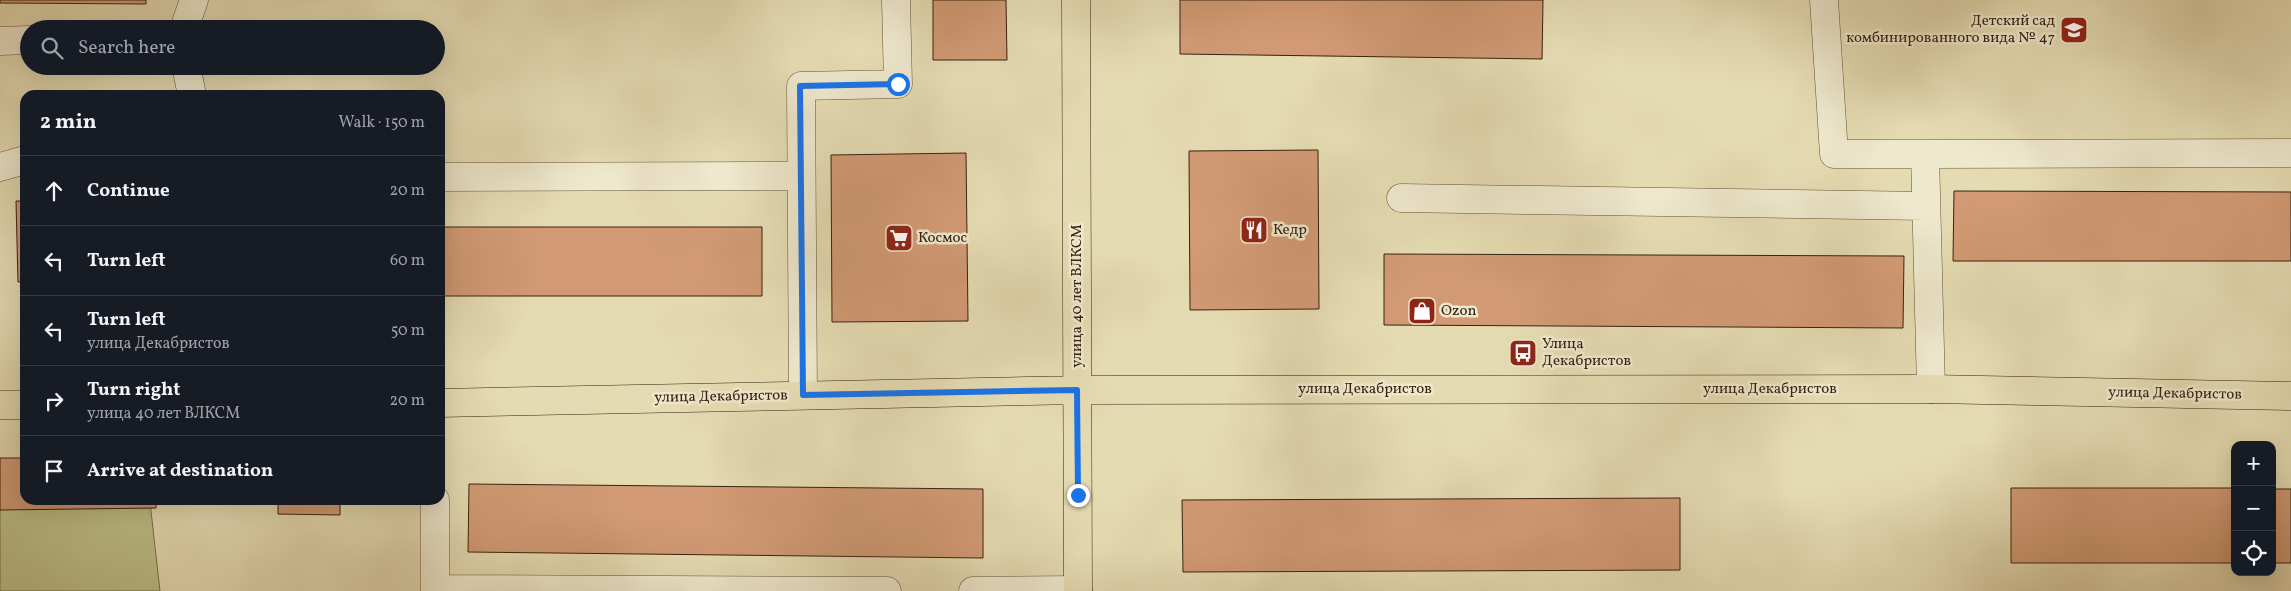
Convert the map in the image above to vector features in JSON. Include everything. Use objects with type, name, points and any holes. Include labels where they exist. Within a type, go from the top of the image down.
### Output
[{"type":"main road","name":"улица 40 лет ВЛКСМ","points":[[1076,0],[1078,590]]},
{"type":"main road","name":"улица Декабристов","points":[[445,403],[1077,390],[1931,388],[2291,396]]},
{"type":"main road","points":[[0,405],[20,405]]},
{"type":"street","points":[[187,20],[194,0]]},
{"type":"street","points":[[803,395],[800,86],[898,84],[896,0]]},
{"type":"street","points":[[1824,0],[1834,154],[2291,153]]},
{"type":"street","points":[[0,41],[20,40]]},
{"type":"street","points":[[188,75],[191,90]]},
{"type":"street","points":[[1925,154],[1931,388]]},
{"type":"street","points":[[0,167],[20,161]]},
{"type":"street","points":[[445,177],[801,176]]},
{"type":"street","points":[[1401,198],[1926,206]]},
{"type":"street","points":[[435,505],[435,590],[887,591]]},
{"type":"street","points":[[973,591],[1078,590]]},
{"type":"green space","points":[[0,502],[20,502],[20,505],[150,505],[160,591],[0,591]]},
{"type":"building","points":[[0,0],[146,0],[146,4],[0,3]]},
{"type":"building","points":[[933,0],[1006,0],[1007,60],[933,60]]},
{"type":"building","points":[[1180,0],[1543,0],[1542,59],[1180,54]]},
{"type":"building","name":"Кедр","points":[[1318,150],[1319,309],[1190,310],[1189,151]]},
{"type":"building","name":"Космос","points":[[966,153],[968,321],[832,322],[831,155]]},
{"type":"building","points":[[1954,191],[2291,192],[2291,261],[1953,261]]},
{"type":"building","points":[[16,201],[20,201],[20,282],[18,282]]},
{"type":"building","points":[[445,227],[762,227],[762,296],[445,296]]},
{"type":"building","points":[[1384,254],[1904,256],[1903,328],[1384,325]]},
{"type":"building","points":[[0,458],[20,458],[20,505],[156,505],[156,508],[0,510]]},
{"type":"building","points":[[469,484],[983,489],[983,558],[468,552]]},
{"type":"building","points":[[2011,488],[2231,488],[2231,563],[2011,563]]},
{"type":"building","points":[[2276,489],[2291,489],[2291,563],[2276,563]]},
{"type":"building","points":[[1680,498],[1680,570],[1183,572],[1182,500]]},
{"type":"building","points":[[278,505],[340,505],[340,515],[278,514]]},
{"type":"place","name":"Детский сад комбинированного вида № 47","points":[[2074,30]]},
{"type":"place","name":"Кедр","points":[[1254,230]]},
{"type":"place","name":"Космос","points":[[899,238]]},
{"type":"place","name":"Ozon","points":[[1422,311]]},
{"type":"place","name":"Улица Декабристов","points":[[1523,353]]},
{"type":"route","points":[[898,84],[800,86],[803,395],[1077,390],[1078,495]]}]
